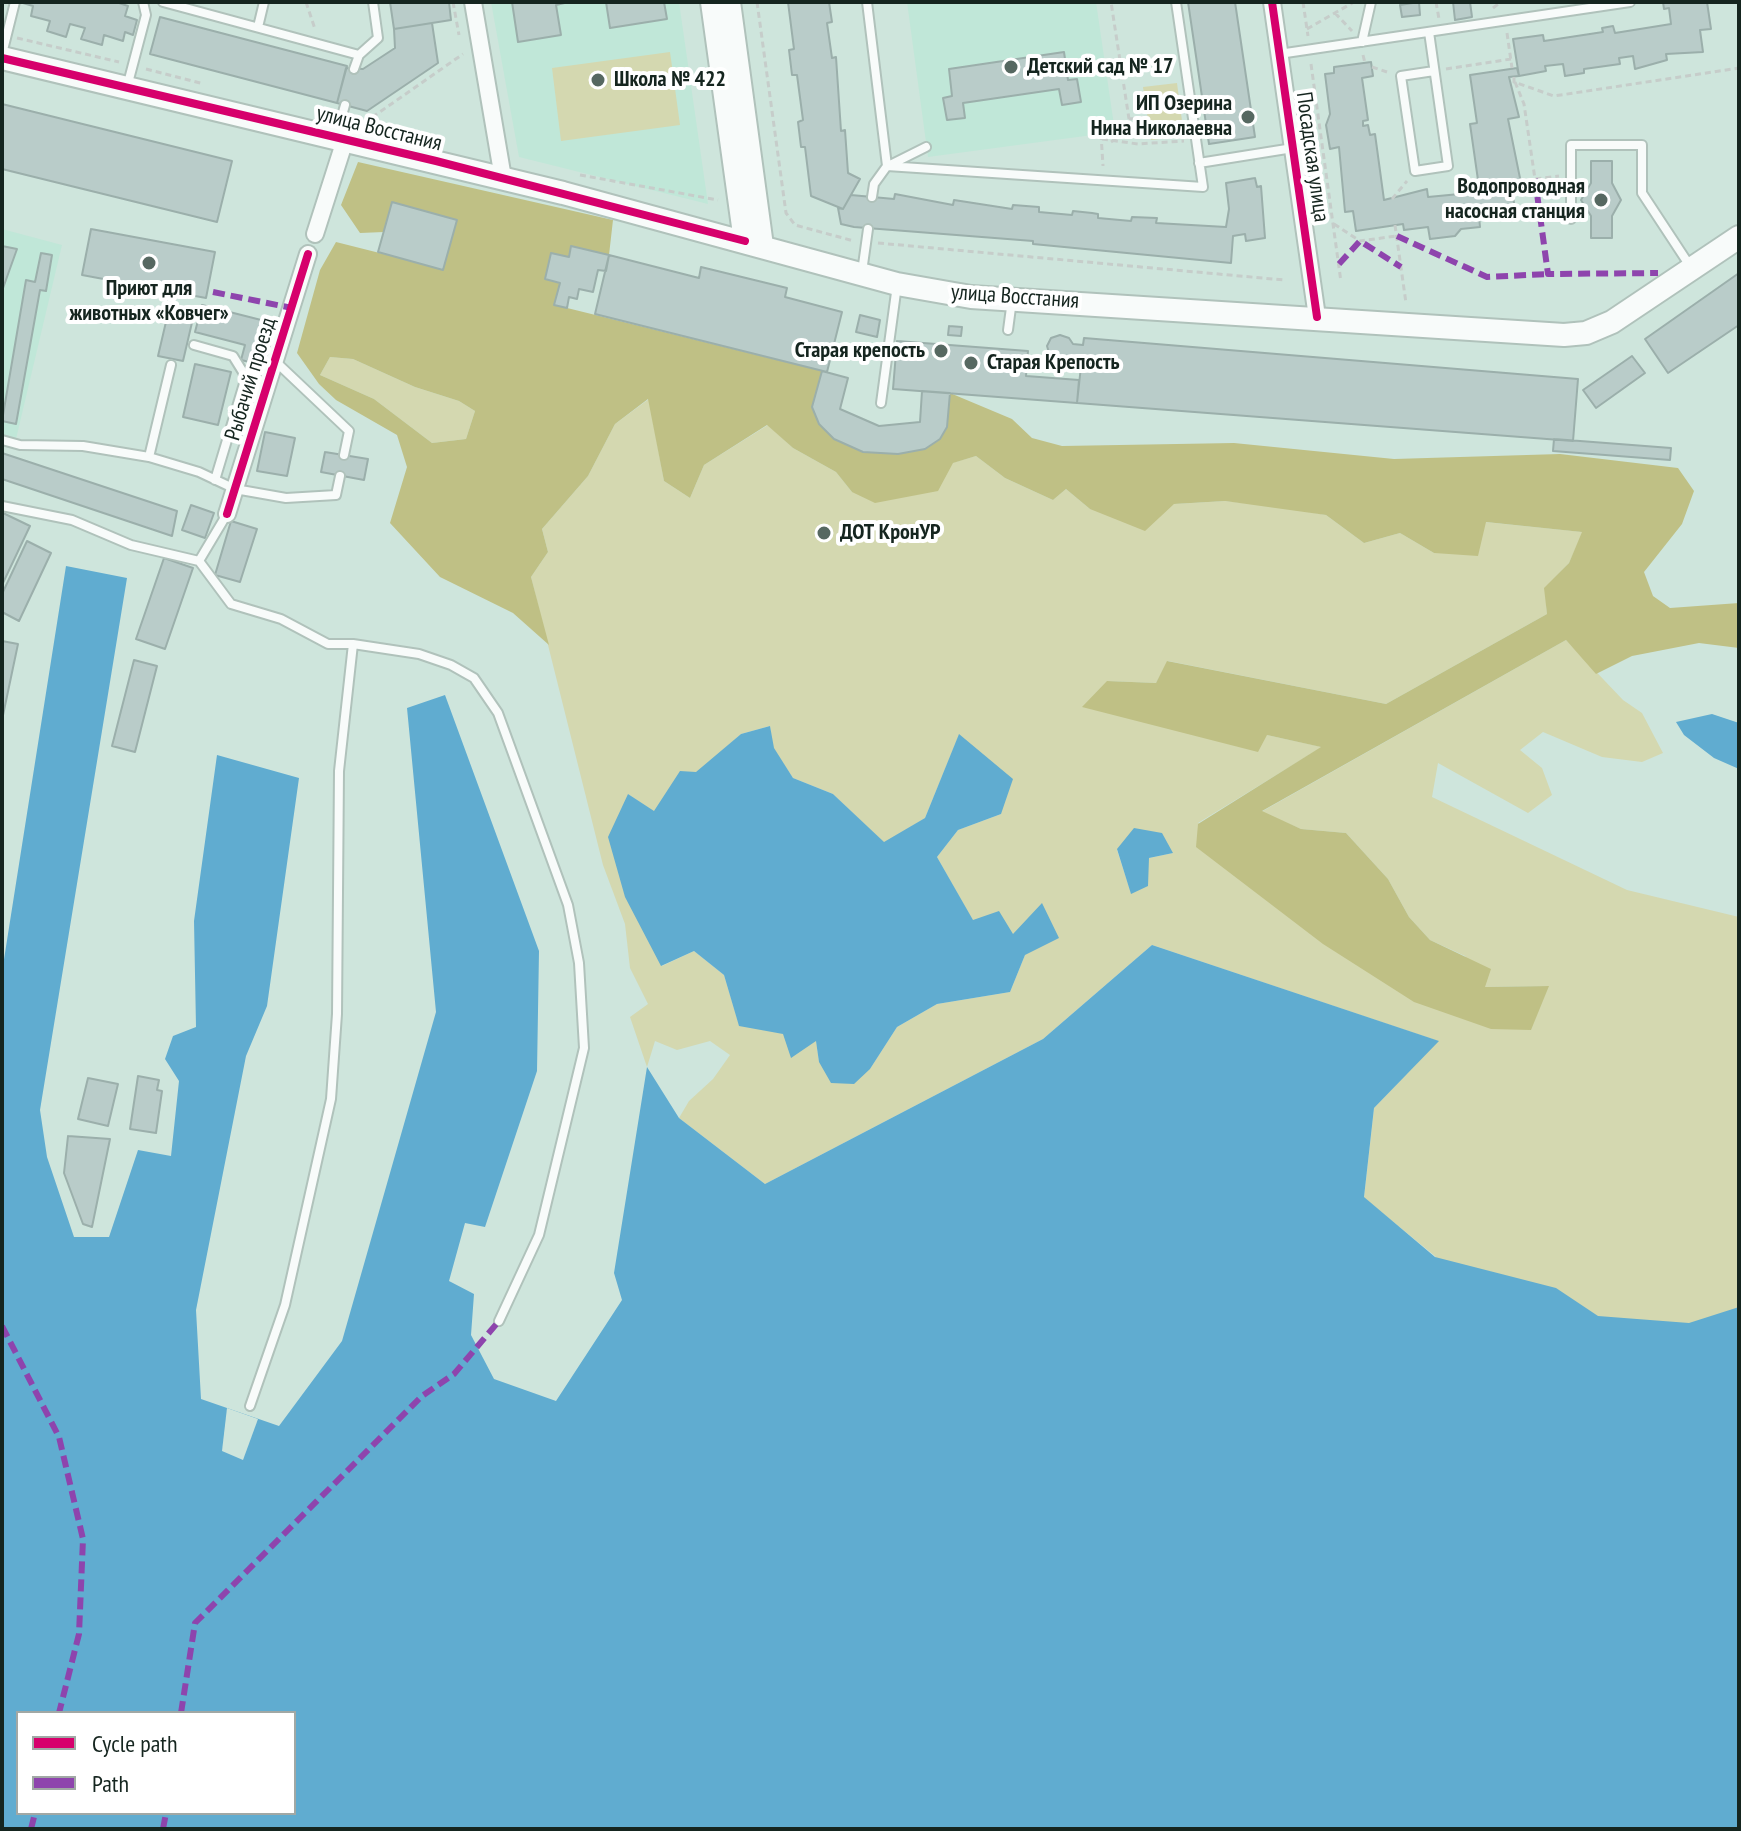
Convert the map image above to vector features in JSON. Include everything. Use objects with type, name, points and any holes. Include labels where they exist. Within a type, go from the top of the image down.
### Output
[{"type":"main road","points":[[712,2],[754,244]]},
{"type":"main road","points":[[729,2],[754,244]]},
{"type":"main road","name":"улица Восстания","points":[[2,56],[127,87],[347,134],[897,284],[971,297],[1564,335],[1586,333],[1635,308],[1739,237]]},
{"type":"street","points":[[473,2],[503,178]]},
{"type":"street","name":"Посадская улица","points":[[1272,2],[1317,317]]},
{"type":"street","name":"Рыбачий проезд","points":[[227,514],[347,134]]},
{"type":"lane","points":[[2,56],[15,2]]},
{"type":"lane","points":[[127,87],[146,15],[143,2]]},
{"type":"lane","points":[[163,2],[359,55]]},
{"type":"lane","points":[[258,27],[264,2]]},
{"type":"lane","points":[[354,69],[359,55],[378,38],[373,2]]},
{"type":"lane","points":[[867,2],[887,166]]},
{"type":"lane","points":[[887,166],[1203,187],[1176,2]]},
{"type":"lane","points":[[1362,42],[1371,2]]},
{"type":"lane","points":[[1559,2],[1561,14]]},
{"type":"lane","points":[[1279,54],[1630,2]]},
{"type":"lane","points":[[1429,32],[1448,166],[1415,171],[1401,76],[1434,71]]},
{"type":"lane","points":[[345,105],[347,134]]},
{"type":"lane","points":[[1571,219],[1571,145],[1642,145],[1642,193],[1693,270]]},
{"type":"lane","points":[[872,197],[874,184],[887,166],[926,147]]},
{"type":"lane","points":[[1199,163],[1293,148]]},
{"type":"lane","points":[[862,274],[868,229]]},
{"type":"lane","points":[[881,403],[897,284]]},
{"type":"lane","points":[[1008,330],[1012,299]]},
{"type":"lane","points":[[194,345],[233,356],[246,377],[215,480]]},
{"type":"lane","points":[[275,361],[349,431],[344,455]]},
{"type":"lane","points":[[149,457],[171,365]]},
{"type":"lane","points":[[2,440],[20,445],[83,446],[149,457],[235,489],[286,498],[336,495],[340,476]]},
{"type":"lane","points":[[2,506],[72,520],[131,545],[199,561],[231,604],[281,619],[328,644],[353,644],[419,654],[451,665],[474,678],[498,713],[568,905],[579,963],[584,1048],[539,1235],[499,1321]]},
{"type":"lane","points":[[199,561],[227,514]]},
{"type":"lane","points":[[250,1406],[285,1305],[331,1099],[337,1014],[339,771],[353,644]]},
{"type":"path","points":[[306,2],[321,44]]},
{"type":"path","points":[[757,2],[786,213],[795,225],[866,242],[1284,280]]},
{"type":"path","points":[[1111,2],[1129,119],[1122,135],[1111,142]]},
{"type":"path","points":[[1303,2],[1341,282]]},
{"type":"path","points":[[1307,29],[1354,2]]},
{"type":"path","points":[[1505,22],[1512,68]]},
{"type":"path","points":[[347,134],[463,54]]},
{"type":"path","points":[[1434,71],[1511,59]]},
{"type":"path","points":[[1372,67],[1401,76]]},
{"type":"path","points":[[1542,178],[1535,179],[1524,104],[1514,79],[1554,96],[1739,68]]},
{"type":"path","points":[[1129,119],[1148,117]]},
{"type":"path","points":[[1101,134],[1103,175]]},
{"type":"path","points":[[1102,139],[1111,142],[1193,140]]},
{"type":"path","points":[[1392,199],[1415,171]]},
{"type":"path","points":[[570,173],[718,200]]},
{"type":"path","points":[[1334,224],[1360,241],[1397,236]]},
{"type":"path","points":[[1395,225],[1407,307]]},
{"type":"shaded area","name":"Школа № 422","points":[[491,2],[679,2],[708,204],[519,157]]},
{"type":"shaded area","name":"Детский сад № 17","points":[[907,2],[1096,2],[1115,132],[928,157]]},
{"type":"shaded area","points":[[670,52],[680,125],[561,141],[552,68]]},
{"type":"shaded area","points":[[1177,83],[1184,136],[1151,140],[1143,87]]},
{"type":"shaded area","points":[[2,229],[62,245],[16,439],[2,436]]},
{"type":"shaded area","points":[[330,357],[353,359],[415,387],[459,401],[475,411],[466,439],[432,443],[374,399],[320,375]]},
{"type":"shaded area","points":[[649,399],[664,481],[690,498],[704,465],[768,425],[793,448],[836,472],[852,492],[976,456],[1005,478],[1053,500],[1066,489],[1090,509],[1225,501],[1280,507],[1326,515],[1364,543],[1400,533],[1434,553],[1485,522],[1583,532],[1569,563],[1545,588],[1547,614],[1386,704],[1168,661],[1156,683],[1107,681],[1267,735],[1322,747],[1198,823],[1530,1030],[1548,986],[1484,987],[1465,956],[1430,940],[1409,917],[1388,879],[1346,833],[1301,829],[1261,812],[1566,640],[1623,700],[1642,713],[1663,753],[1642,762],[1602,757],[1543,732],[1520,750],[1542,768],[1552,795],[1528,813],[1438,763],[1432,797],[1627,890],[1739,917],[1739,1829],[1435,1256],[1364,1198],[1374,1108],[1438,1041],[1152,945],[1043,1039],[765,1184],[679,1118],[689,1101],[713,1079],[730,1055],[710,1041],[677,1050],[655,1041],[647,1067],[630,1017],[648,1004],[630,968],[625,924],[603,865],[531,577],[548,552],[542,529],[588,476],[615,424]],"holes":[[[770,726],[773,748],[793,778],[833,794],[884,843],[925,818],[959,735],[1001,814],[958,830],[937,857],[973,921],[1013,934],[1025,955],[1010,992],[937,1004],[897,1027],[870,1069],[819,1062],[816,1040],[739,1025],[724,975],[694,951],[662,966],[628,794],[654,812],[741,734]],[[1117,850],[1173,853],[1149,858],[1131,893]]]},
{"type":"green space","points":[[358,162],[613,220],[609,255],[571,247],[569,257],[551,253],[545,278],[560,283],[555,305],[822,371],[812,407],[819,424],[834,439],[863,452],[898,454],[925,449],[940,439],[947,427],[950,393],[1012,419],[1032,438],[1062,446],[1234,443],[1394,459],[1560,454],[1678,468],[1694,491],[1682,524],[1644,572],[1653,596],[1670,608],[1739,603],[1739,648],[1699,643],[1632,656],[1596,674],[1566,640],[1262,811],[1301,829],[1346,833],[1388,879],[1409,917],[1430,940],[1491,969],[1485,987],[1549,986],[1531,1030],[1491,1029],[1414,1002],[1323,944],[1196,847],[1198,824],[1321,747],[1267,735],[1258,752],[1082,707],[1107,681],[1156,683],[1167,661],[1386,704],[1547,614],[1544,588],[1569,563],[1582,532],[1486,522],[1478,556],[1434,553],[1400,533],[1364,543],[1326,515],[1225,501],[1174,504],[1145,531],[1090,509],[1066,489],[1053,500],[1005,478],[976,456],[953,463],[938,491],[875,503],[852,492],[836,472],[793,448],[767,425],[704,465],[690,498],[664,481],[648,399],[615,424],[588,476],[542,529],[548,552],[531,577],[549,645],[513,613],[440,577],[390,523],[407,467],[397,435],[336,400],[319,384],[297,353],[320,270],[336,242],[443,269],[456,220],[393,202],[384,232],[360,233],[341,205]],"holes":[[[330,357],[353,359],[415,387],[459,401],[475,411],[466,439],[432,443],[374,399],[320,375]]]},
{"type":"water","points":[[66,566],[127,578],[40,1110],[47,1157],[74,1237],[109,1237],[138,1150],[171,1156],[179,1081],[165,1059],[173,1036],[196,1027],[194,921],[217,755],[299,778],[267,1006],[246,1056],[196,1310],[201,1399],[279,1426],[342,1341],[436,1012],[407,708],[445,695],[539,951],[537,1071],[485,1227],[465,1223],[449,1281],[474,1294],[471,1335],[494,1379],[556,1401],[622,1300],[614,1273],[647,1067],[679,1118],[765,1184],[1043,1039],[1152,945],[1439,1041],[1374,1108],[1364,1197],[1435,1257],[1556,1288],[1598,1316],[1689,1323],[1739,1307],[1739,1829],[2,1829],[2,972]]},
{"type":"water","points":[[1712,714],[1739,723],[1739,769],[1714,758],[1684,735],[1676,722]]},
{"type":"water","points":[[770,726],[774,748],[793,778],[833,794],[884,842],[925,818],[959,734],[1013,779],[1001,814],[958,830],[937,857],[973,920],[999,911],[1013,934],[1042,903],[1059,938],[1025,955],[1010,992],[937,1004],[897,1027],[870,1069],[854,1084],[831,1083],[819,1062],[816,1041],[791,1058],[783,1034],[739,1026],[724,975],[694,951],[661,966],[625,897],[608,837],[628,794],[654,811],[680,771],[696,772],[741,734]]},
{"type":"water","points":[[1134,828],[1162,833],[1173,853],[1149,858],[1148,886],[1131,894],[1117,849]]},
{"type":"pier","points":[[227,1408],[258,1419],[243,1460],[222,1451]]},
{"type":"building","points":[[116,2],[128,6],[125,16],[137,20],[133,35],[125,32],[123,41],[104,35],[102,45],[81,39],[85,28],[70,24],[66,37],[47,31],[50,21],[31,16],[33,6],[23,3]]},
{"type":"building","points":[[390,2],[449,2],[451,20],[394,29]]},
{"type":"building","points":[[512,2],[569,2],[556,5],[561,35],[518,42]]},
{"type":"building","points":[[606,2],[664,2],[667,19],[610,28]]},
{"type":"building","points":[[788,2],[829,2],[832,22],[827,23],[832,58],[836,57],[841,131],[845,130],[848,173],[860,179],[843,209],[811,196],[805,147],[801,147],[798,122],[803,120],[797,75],[792,75],[789,50],[794,49]]},
{"type":"building","points":[[1188,2],[1235,2],[1255,137],[1209,144]]},
{"type":"building","points":[[1419,2],[1420,15],[1402,17],[1400,5]]},
{"type":"building","points":[[1453,2],[1470,2],[1472,17],[1455,20]]},
{"type":"building","points":[[1663,2],[1707,2],[1711,29],[1700,30],[1703,52],[1666,54],[1667,60],[1635,69],[1633,56],[1619,58],[1620,64],[1584,69],[1584,73],[1565,76],[1563,64],[1545,66],[1546,71],[1519,76],[1513,39],[1543,35],[1544,41],[1603,32],[1602,28],[1613,26],[1615,33],[1671,24],[1669,8],[1664,9]]},
{"type":"building","points":[[160,17],[347,66],[337,103],[150,54]]},
{"type":"building","points":[[432,23],[438,63],[367,111],[337,103],[346,68],[363,69],[395,48],[394,29]]},
{"type":"building","points":[[1064,52],[1068,80],[1077,79],[1081,102],[1062,105],[1059,89],[963,103],[965,118],[947,120],[943,98],[952,96],[949,69]]},
{"type":"building","points":[[1371,62],[1373,76],[1362,78],[1368,120],[1363,121],[1363,126],[1368,125],[1370,135],[1375,134],[1384,200],[1427,189],[1428,197],[1512,189],[1515,210],[1479,216],[1480,227],[1461,229],[1455,236],[1430,239],[1428,227],[1404,230],[1403,224],[1356,231],[1353,211],[1345,212],[1339,147],[1330,149],[1325,74],[1334,73],[1334,67]]},
{"type":"building","points":[[1517,68],[1519,76],[1509,77],[1519,117],[1508,119],[1522,188],[1480,194],[1470,124],[1477,123],[1470,75]]},
{"type":"building","points":[[2,104],[232,161],[217,222],[2,169]]},
{"type":"building","name":"Водопроводная насосная станция","points":[[1591,161],[1612,161],[1612,183],[1621,200],[1612,216],[1612,238],[1591,238],[1591,216],[1581,200],[1591,183]]},
{"type":"building","points":[[1255,178],[1257,187],[1261,186],[1265,238],[1246,241],[1245,234],[1233,236],[1231,263],[1033,244],[1033,241],[854,227],[841,224],[838,208],[843,209],[851,195],[894,199],[895,194],[953,205],[954,200],[1012,209],[1013,205],[1039,207],[1039,212],[1092,213],[1098,214],[1098,218],[1131,221],[1132,217],[1157,218],[1156,223],[1226,227],[1229,209],[1226,183]]},
{"type":"building","points":[[392,202],[457,220],[443,270],[378,252]]},
{"type":"building","name":"Приют для животных «Ковчег»","points":[[91,229],[215,252],[206,298],[82,275]]},
{"type":"building","points":[[2,246],[17,249],[2,291]]},
{"type":"building","points":[[571,246],[609,255],[606,271],[598,270],[593,292],[579,289],[577,299],[569,297],[567,308],[554,305],[560,283],[545,279],[551,253],[569,257]]},
{"type":"building","points":[[41,253],[52,255],[46,291],[40,290],[16,424],[2,421],[26,280],[35,282]]},
{"type":"building","points":[[609,255],[699,278],[701,267],[787,288],[785,297],[842,312],[827,372],[595,314]]},
{"type":"building","points":[[1739,273],[1739,325],[1668,373],[1645,339]]},
{"type":"building","points":[[202,305],[269,322],[258,364],[241,360],[245,345],[195,332]]},
{"type":"building","points":[[169,309],[194,314],[183,361],[158,356]]},
{"type":"building","points":[[860,315],[880,320],[877,337],[856,332]]},
{"type":"building","points":[[949,326],[962,327],[961,336],[948,335]]},
{"type":"building","points":[[1060,335],[1069,338],[1073,344],[1083,345],[1084,338],[1578,379],[1573,441],[1077,403],[1082,357],[1071,356],[1057,361],[1050,356],[1047,346],[1051,338]]},
{"type":"building","points":[[897,341],[1028,351],[1026,376],[1079,380],[1077,403],[893,389]]},
{"type":"building","points":[[1632,356],[1645,373],[1596,408],[1583,390]]},
{"type":"building","points":[[195,364],[231,372],[218,425],[183,417]]},
{"type":"building","points":[[822,371],[848,378],[840,409],[879,426],[920,422],[922,391],[950,393],[947,427],[940,439],[925,449],[898,454],[863,452],[834,439],[819,424],[812,407]]},
{"type":"building","points":[[265,432],[295,438],[287,476],[257,471]]},
{"type":"building","points":[[1554,439],[1671,448],[1670,460],[1553,451]]},
{"type":"building","points":[[325,452],[368,459],[364,480],[321,472]]},
{"type":"building","points":[[2,453],[177,511],[172,536],[2,479]]},
{"type":"building","points":[[191,505],[214,513],[205,538],[182,530]]},
{"type":"building","points":[[2,515],[30,526],[2,585]]},
{"type":"building","points":[[231,521],[257,529],[240,582],[215,575]]},
{"type":"building","points":[[27,541],[51,553],[19,621],[2,612],[2,594]]},
{"type":"building","points":[[164,558],[193,568],[165,649],[136,639]]},
{"type":"building","points":[[2,641],[18,644],[2,720]]},
{"type":"building","points":[[134,660],[157,666],[135,752],[112,746]]},
{"type":"building","points":[[138,1076],[159,1080],[157,1090],[162,1091],[156,1133],[130,1129]]},
{"type":"building","points":[[88,1078],[118,1084],[108,1126],[78,1119]]},
{"type":"building","points":[[68,1136],[110,1139],[92,1227],[83,1224],[64,1173]]},
{"type":"marked path","points":[[1535,179],[1548,274],[1658,273]]},
{"type":"marked path","points":[[1397,236],[1487,277],[1548,274]]},
{"type":"marked path","points":[[1339,264],[1360,241],[1401,267]]},
{"type":"marked path","points":[[213,292],[292,308]]},
{"type":"marked path","points":[[181,1711],[195,1623],[422,1396],[454,1374],[499,1321]]},
{"type":"marked path","points":[[2,1326],[59,1437],[83,1539],[79,1634],[60,1711]]},
{"type":"marked path","points":[[31,1829],[34,1815]]},
{"type":"marked path","points":[[163,1829],[166,1815]]},
{"type":"cycle path","points":[[1272,2],[1317,317]]},
{"type":"cycle path","points":[[2,58],[436,161],[745,241]]},
{"type":"cycle path","points":[[227,514],[308,254]]},
{"type":"place","name":"Детский сад № 17","points":[[1011,67]]},
{"type":"place","name":"Школа № 422","points":[[598,80]]},
{"type":"place","name":"ИП Озерина Нина Николаевна","points":[[1248,117]]},
{"type":"place","name":"Водопроводная насосная станция","points":[[1601,200]]},
{"type":"place","name":"Приют для животных «Ковчег»","points":[[149,263]]},
{"type":"place","name":"Старая крепость","points":[[941,351]]},
{"type":"place","name":"Старая Крепость","points":[[971,363]]},
{"type":"place","name":"ДОТ КронУР","points":[[824,533]]}]
